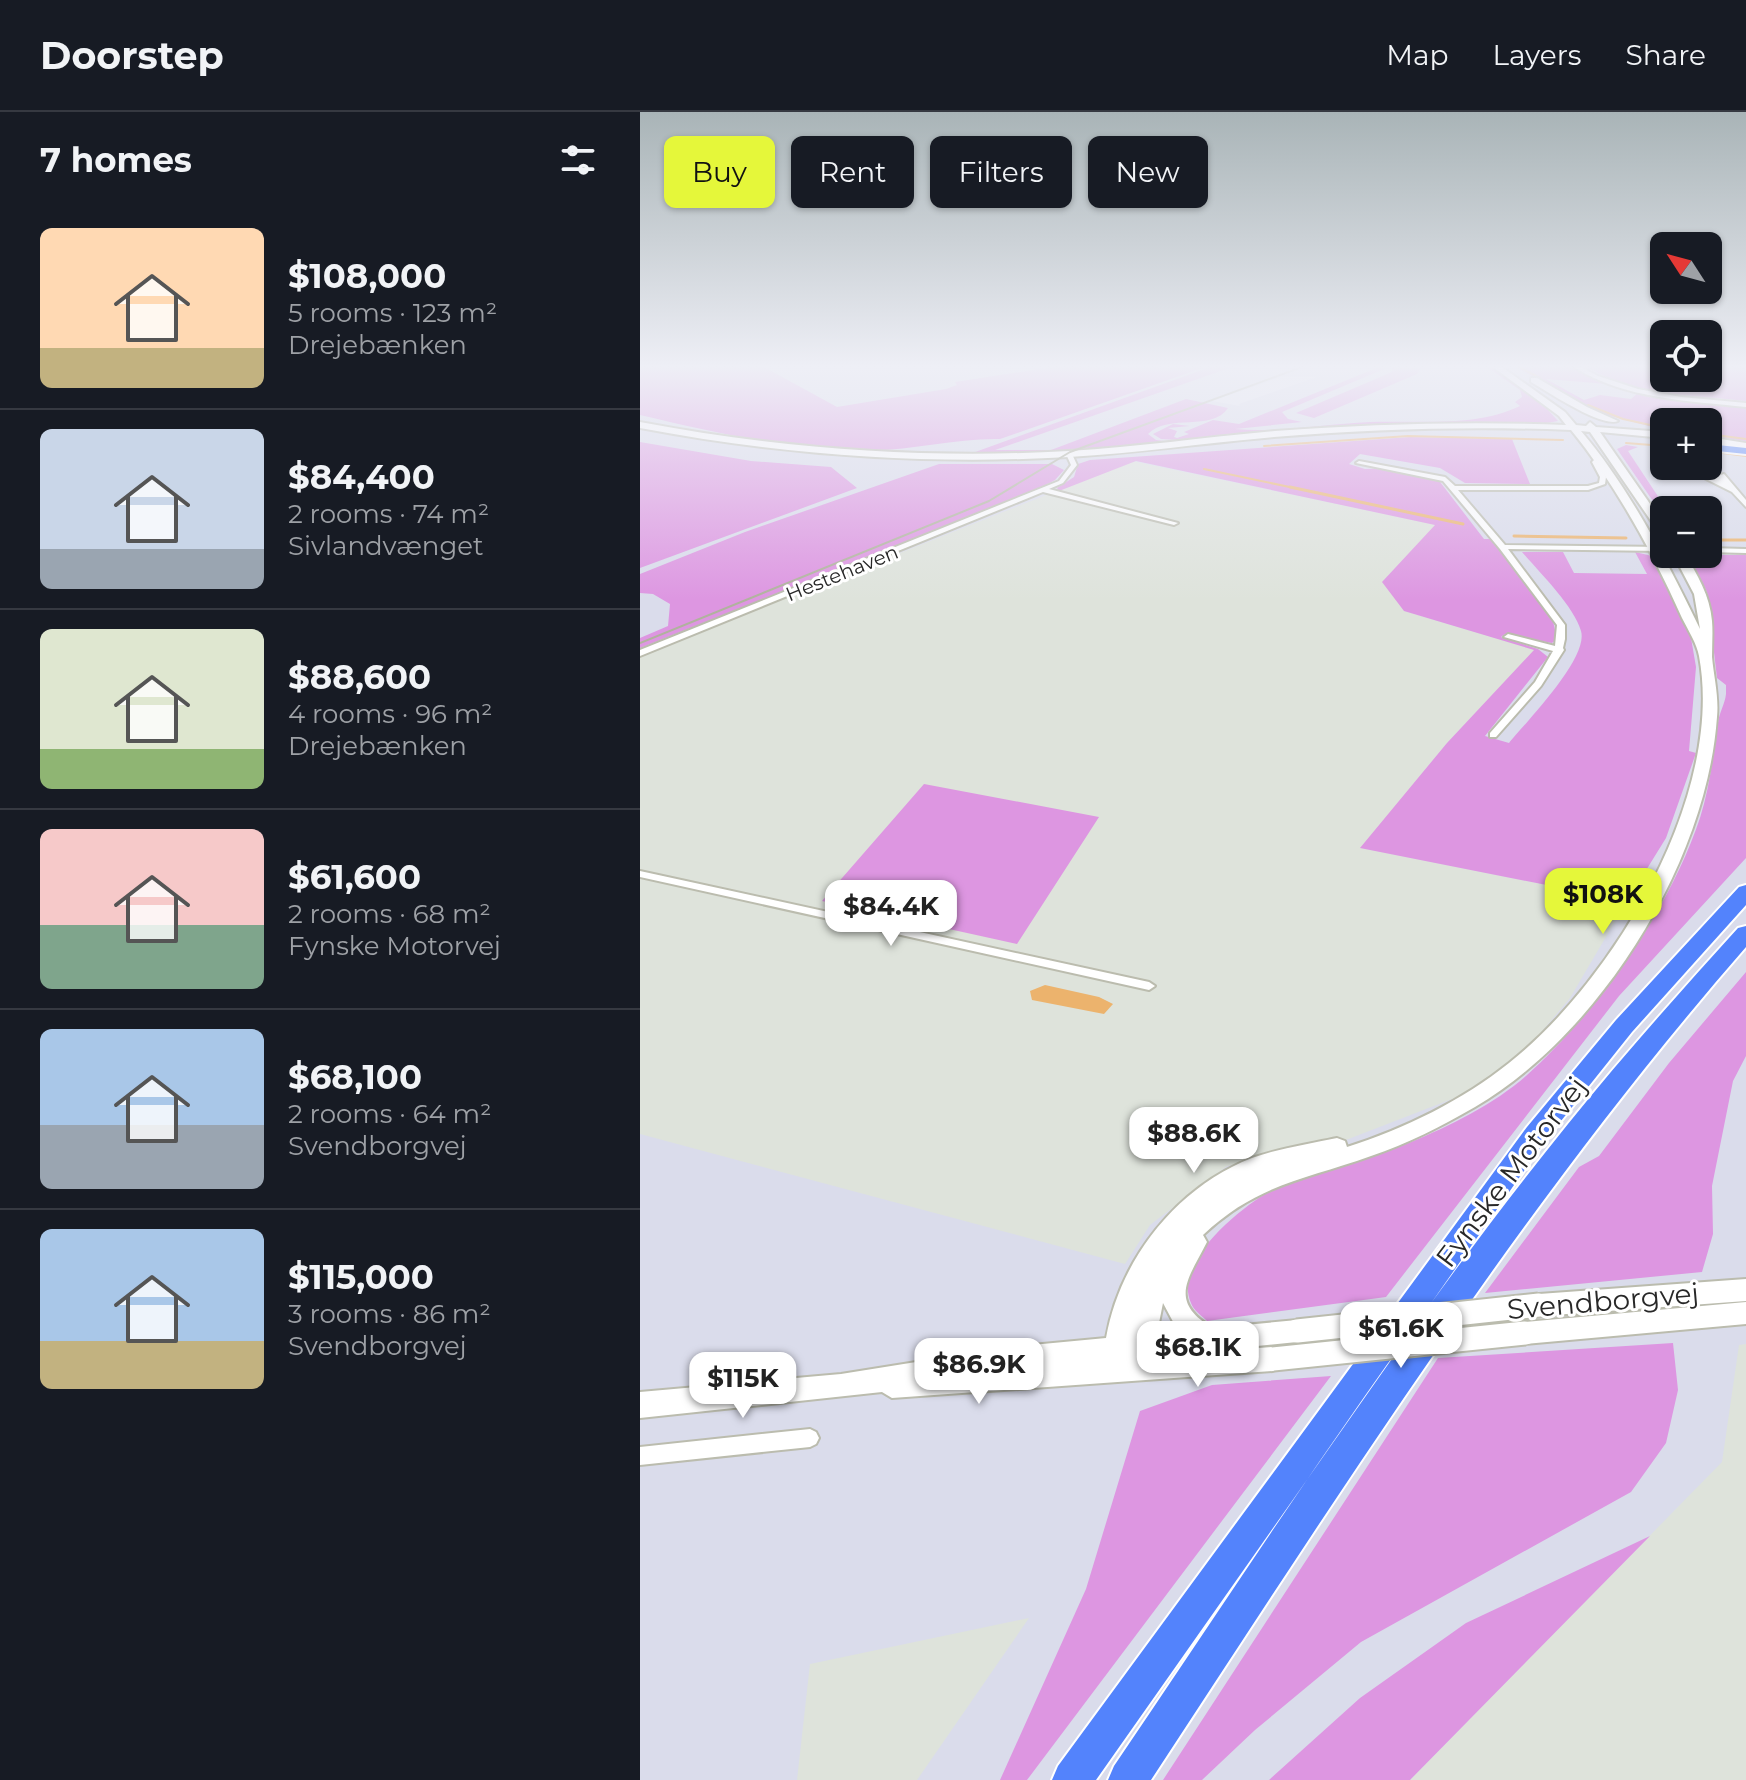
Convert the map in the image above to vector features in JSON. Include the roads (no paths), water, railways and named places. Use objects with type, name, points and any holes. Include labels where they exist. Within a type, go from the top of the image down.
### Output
[{"type":"highway","name":"Fynske Motorvej","points":[[1072,1780],[1536,1134],[1624,1026],[1746,892]]},
{"type":"highway","name":"Fynske Motorvej","points":[[1128,1780],[1472,1275],[1636,1061],[1746,933]]},
{"type":"street","points":[[711,445],[836,459],[958,462],[1225,445]]},
{"type":"street","points":[[762,445],[841,453],[1069,457],[1181,445]]},
{"type":"street","points":[[1593,445],[1626,503],[1650,534]]},
{"type":"street","points":[[1597,445],[1628,483],[1634,486],[1649,508]]},
{"type":"street","points":[[1613,445],[1651,502],[1649,508]]},
{"type":"street","name":"Hestehaven","points":[[640,653],[1061,482],[1071,471],[1069,457]]},
{"type":"street","points":[[1455,488],[1588,488],[1602,484],[1603,477],[1595,462],[1599,458]]},
{"type":"street","points":[[1359,463],[1440,476],[1455,488],[1561,625],[1560,650],[1493,735]]},
{"type":"street","points":[[1043,490],[1174,523]]},
{"type":"street","points":[[1734,490],[1746,505]]},
{"type":"street","points":[[1503,547],[1650,550]]},
{"type":"street","points":[[1722,550],[1746,551]]},
{"type":"street","points":[[1669,568],[1705,655]]},
{"type":"street","points":[[1673,568],[1684,585],[1702,602]]},
{"type":"street","points":[[1143,1345],[1144,1322],[1156,1288],[1180,1242],[1206,1216],[1240,1192],[1281,1174],[1382,1143],[1458,1106],[1525,1061],[1591,990],[1633,931],[1666,872],[1693,804],[1706,749],[1712,702],[1705,655],[1706,618],[1686,568]]},
{"type":"street","points":[[1508,637],[1560,650]]},
{"type":"street","points":[[640,874],[1149,986]]},
{"type":"street","points":[[1117,1362],[1122,1313],[1151,1253],[1172,1227],[1219,1185],[1271,1161],[1413,1127]]},
{"type":"street","points":[[1210,1339],[1180,1320],[1173,1300],[1175,1278],[1188,1250],[1240,1192]]},
{"type":"street","name":"Svendborgvej","points":[[1117,1362],[1143,1345],[1539,1305],[1746,1290]]},
{"type":"street","name":"Svendborgvej","points":[[640,1405],[841,1386],[919,1387],[1117,1362],[1273,1359],[1746,1313]]},
{"type":"street","points":[[640,1456],[810,1438]]},
{"type":"waterway","points":[[1264,446],[1281,445]]},
{"type":"waterway","points":[[1722,453],[1746,456]]},
{"type":"waterway","points":[[1204,469],[1299,489]]},
{"type":"waterway","points":[[1290,487],[1463,524]]},
{"type":"waterway","points":[[1514,536],[1626,538]]},
{"type":"waterway","points":[[1722,540],[1746,540]]},
{"type":"tram line","points":[[640,643],[989,501],[1070,452],[1090,445]]}]
